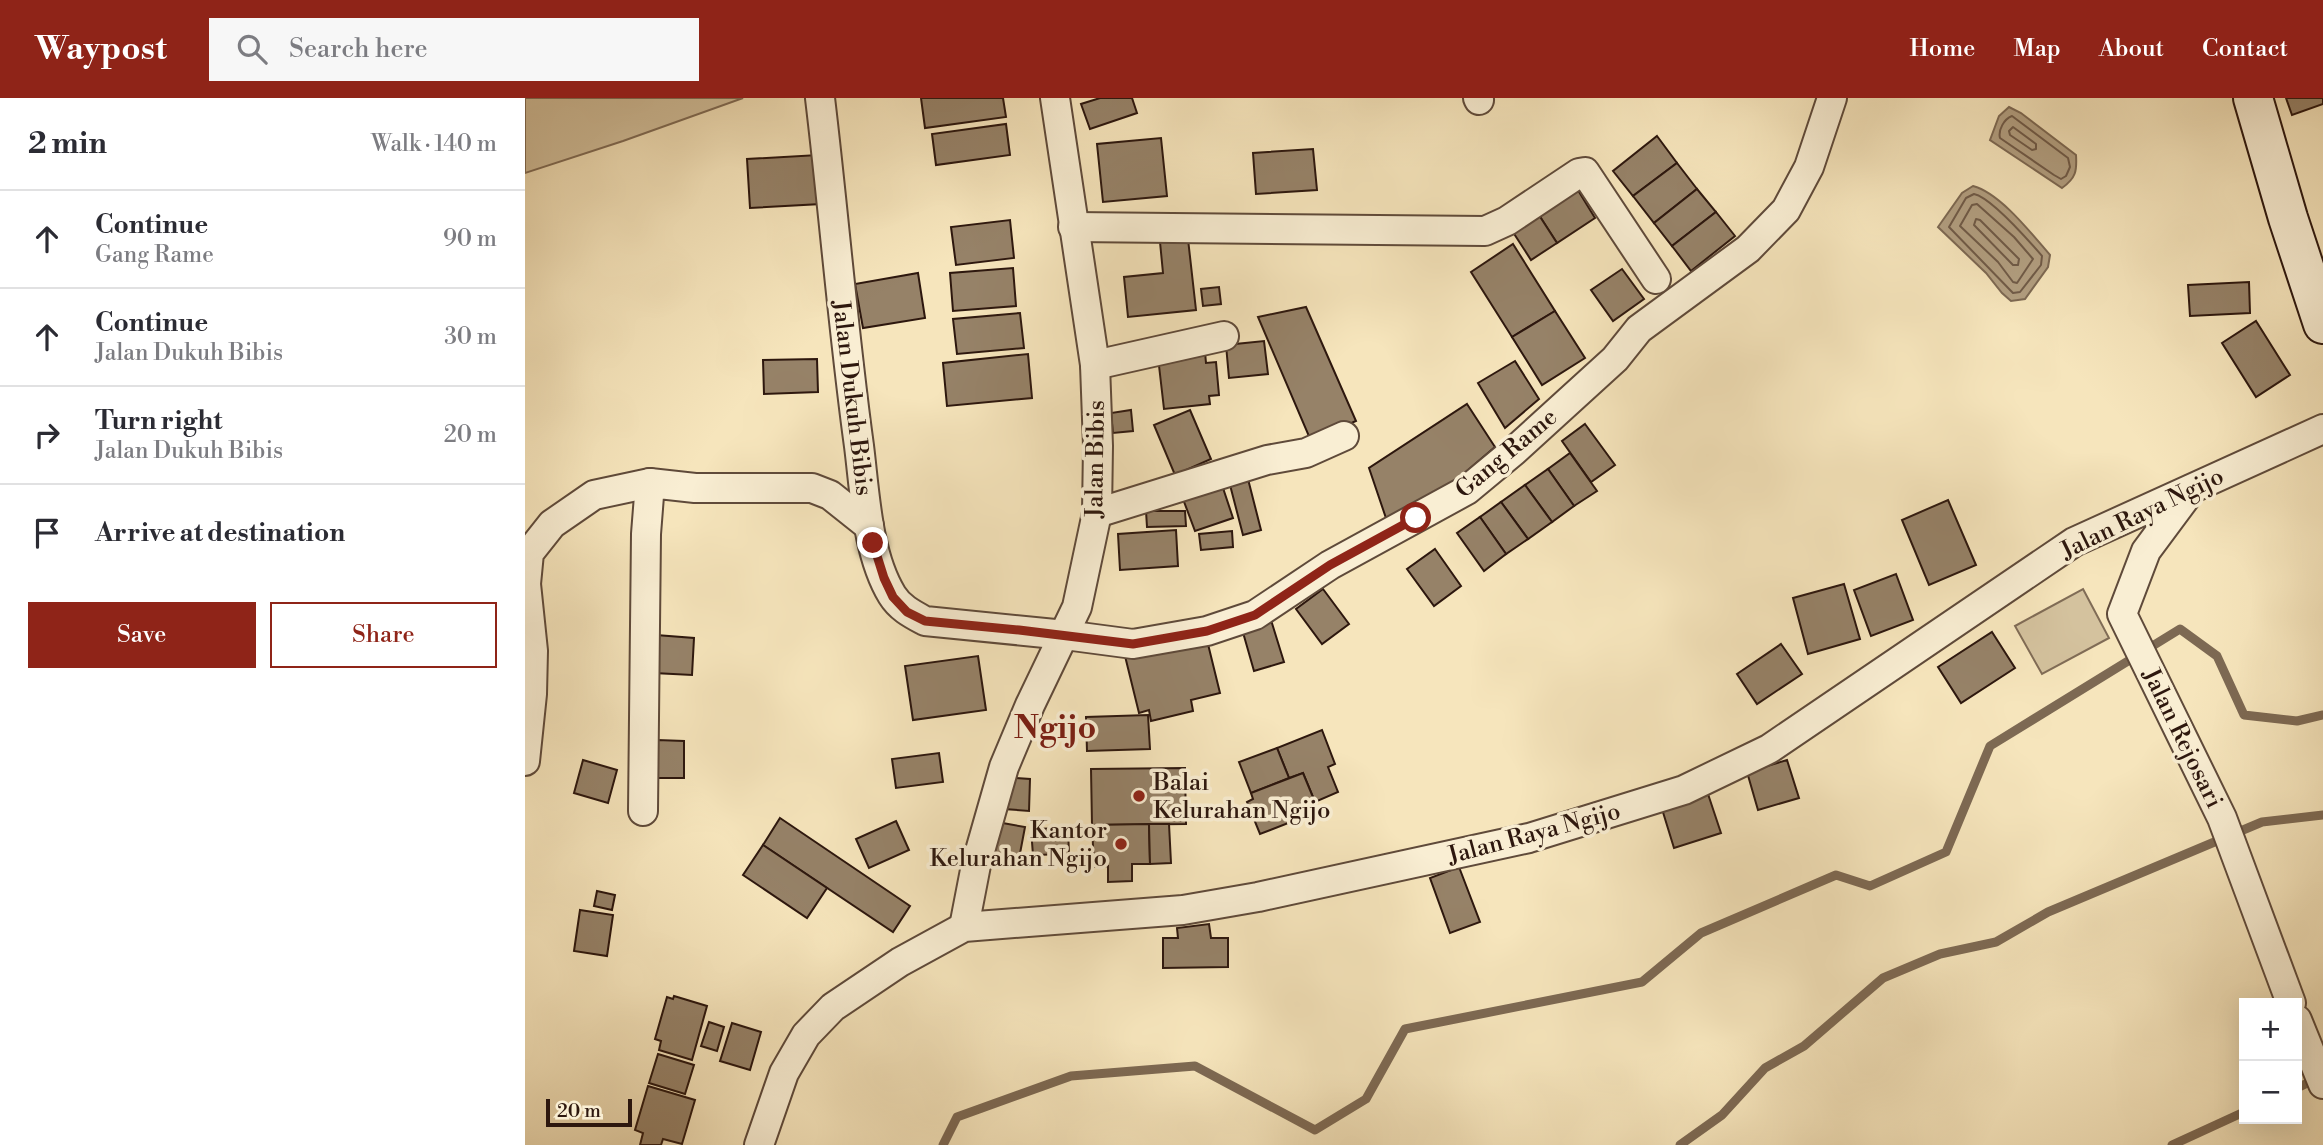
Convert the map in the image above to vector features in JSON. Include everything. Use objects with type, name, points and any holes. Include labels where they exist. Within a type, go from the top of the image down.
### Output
[{"type":"main road","points":[[2253,98],[2313,261],[2323,324]]},
{"type":"street","name":"Jalan Dukuh Bibis","points":[[820,98],[843,324],[869,526],[884,578],[893,597],[907,612],[925,621],[1065,635]]},
{"type":"street","name":"Jalan Bibis","points":[[964,927],[976,865],[1004,767],[1077,607],[1097,513],[1095,365],[1055,98]]},
{"type":"street","name":"Gang Rame","points":[[1065,635],[1133,644],[1207,631],[1255,615],[1330,565],[1467,490],[1615,359],[1639,329],[1748,249],[1786,210],[1809,167],[1832,98]]},
{"type":"street","points":[[1073,227],[1485,231],[1507,220],[1579,173],[1585,172],[1656,279]]},
{"type":"street","points":[[1095,365],[1224,336]]},
{"type":"street","name":"Jalan Raya Ngijo","points":[[759,1145],[784,1073],[806,1035],[833,1007],[900,962],[964,927],[1183,911],[1258,897],[1529,838],[1684,790],[1769,749],[2074,542],[2323,429]]},
{"type":"street","points":[[1097,513],[1267,460],[1306,453],[1345,436]]},
{"type":"street","points":[[525,761],[532,694],[533,651],[526,584],[529,553],[552,524],[594,495],[650,483],[695,488],[812,488],[830,495],[869,526]]},
{"type":"street","points":[[643,811],[646,534],[650,483]]},
{"type":"street","name":"Jalan Rejosari","points":[[2194,486],[2146,551],[2122,614],[2222,818],[2289,998]]},
{"type":"street","points":[[2302,1034],[2323,1084]]},
{"type":"shaded area","points":[[525,98],[743,98],[525,173]]},
{"type":"shaded area","points":[[2083,589],[2109,638],[2042,674],[2015,626]]},
{"type":"water","points":[[2009,107],[2021,113],[2076,155],[2075,174],[2062,188],[1990,140],[1999,116]]},
{"type":"water","points":[[1973,186],[2004,205],[2050,255],[2048,267],[2025,299],[2011,301],[1938,227],[1962,193]]},
{"type":"building","points":[[921,98],[1003,98],[1006,117],[925,128]]},
{"type":"building","points":[[1100,98],[1132,98],[1137,113],[1090,129],[1081,104]]},
{"type":"building","points":[[2286,98],[2323,98],[2323,104],[2292,115]]},
{"type":"building","points":[[1006,124],[1010,155],[936,165],[932,134]]},
{"type":"building","points":[[1657,136],[1677,163],[1633,196],[1613,171]]},
{"type":"building","points":[[1161,138],[1167,196],[1103,202],[1097,144]]},
{"type":"building","points":[[1313,149],[1317,190],[1256,194],[1253,153]]},
{"type":"building","points":[[818,155],[821,204],[750,208],[747,159]]},
{"type":"building","points":[[1677,163],[1697,189],[1654,223],[1633,196]]},
{"type":"building","points":[[1576,187],[1595,218],[1557,243],[1537,212]]},
{"type":"building","points":[[1697,189],[1716,212],[1672,246],[1654,223]]},
{"type":"building","points":[[1537,212],[1557,243],[1531,260],[1511,229]]},
{"type":"building","points":[[1716,212],[1735,236],[1691,271],[1672,246]]},
{"type":"building","points":[[1010,220],[1014,258],[956,265],[951,227]]},
{"type":"building","points":[[1188,239],[1196,310],[1128,317],[1124,277],[1163,273],[1160,242]]},
{"type":"building","points":[[1513,244],[1555,311],[1512,337],[1471,272]]},
{"type":"building","points":[[1013,268],[1016,306],[953,311],[950,273]]},
{"type":"building","points":[[1622,269],[1644,299],[1613,321],[1591,290]]},
{"type":"building","points":[[918,273],[925,318],[863,328],[855,284]]},
{"type":"building","points":[[2249,282],[2250,313],[2190,316],[2188,285]]},
{"type":"building","points":[[1219,287],[1221,304],[1203,306],[1201,289]]},
{"type":"building","points":[[1306,307],[1356,421],[1311,441],[1258,317]]},
{"type":"building","points":[[1555,311],[1585,358],[1542,385],[1512,337]]},
{"type":"building","points":[[1020,313],[1024,348],[957,354],[953,319]]},
{"type":"building","points":[[2256,321],[2290,375],[2256,397],[2222,343]]},
{"type":"building","points":[[1264,341],[1268,374],[1229,378],[1226,345]]},
{"type":"building","points":[[1205,352],[1206,363],[1216,362],[1219,395],[1209,396],[1210,404],[1164,409],[1158,357]]},
{"type":"building","points":[[1028,354],[1032,398],[947,406],[943,363]]},
{"type":"building","points":[[817,359],[818,392],[764,394],[763,360]]},
{"type":"building","points":[[1515,361],[1539,399],[1505,428],[1478,383]]},
{"type":"building","points":[[1467,404],[1495,447],[1439,495],[1388,524],[1369,468]]},
{"type":"building","points":[[1131,410],[1133,431],[1113,433],[1111,413]]},
{"type":"building","points":[[1190,410],[1211,459],[1175,475],[1154,425]]},
{"type":"building","points":[[1585,424],[1615,465],[1591,482],[1562,441]]},
{"type":"building","points":[[1570,453],[1597,491],[1574,506],[1548,469]]},
{"type":"building","points":[[1548,469],[1574,506],[1552,522],[1525,485]]},
{"type":"building","points":[[1248,479],[1261,530],[1243,535],[1230,485]]},
{"type":"building","points":[[1222,485],[1233,518],[1195,531],[1183,499]]},
{"type":"building","points":[[1525,485],[1552,522],[1528,539],[1501,502]]},
{"type":"building","points":[[1948,500],[1976,565],[1929,585],[1902,520]]},
{"type":"building","points":[[1501,502],[1528,539],[1506,554],[1480,517]]},
{"type":"building","points":[[1146,511],[1185,511],[1186,526],[1147,527]]},
{"type":"building","points":[[1480,517],[1506,554],[1484,571],[1457,533]]},
{"type":"building","points":[[1176,530],[1178,566],[1120,570],[1118,534]]},
{"type":"building","points":[[1232,531],[1233,547],[1201,550],[1199,534]]},
{"type":"building","points":[[1435,549],[1461,586],[1434,606],[1407,569]]},
{"type":"building","points":[[1896,574],[1913,620],[1871,636],[1854,590]]},
{"type":"building","points":[[1844,584],[1860,639],[1808,654],[1793,598]]},
{"type":"building","points":[[1323,589],[1349,624],[1322,644],[1296,609]]},
{"type":"building","points":[[1271,620],[1284,662],[1254,671],[1242,629]]},
{"type":"building","points":[[1992,632],[2015,668],[1961,703],[1938,667]]},
{"type":"building","points":[[656,635],[694,638],[692,675],[654,673]]},
{"type":"building","points":[[1206,636],[1220,693],[1191,700],[1193,711],[1151,721],[1149,710],[1139,713],[1125,656]]},
{"type":"building","points":[[1781,644],[1802,674],[1757,704],[1737,674]]},
{"type":"building","points":[[978,656],[986,710],[913,720],[905,666]]},
{"type":"building","points":[[1148,715],[1150,749],[1087,751],[1086,717]]},
{"type":"building","points":[[1322,730],[1335,764],[1328,767],[1338,792],[1315,802],[1303,773],[1289,778],[1277,748]]},
{"type":"building","points":[[657,740],[684,741],[684,778],[657,778]]},
{"type":"building","points":[[1277,748],[1289,778],[1251,793],[1239,762]]},
{"type":"building","points":[[939,753],[943,782],[896,788],[892,759]]},
{"type":"building","points":[[583,760],[617,770],[608,803],[574,793]]},
{"type":"building","points":[[1787,760],[1799,798],[1758,810],[1747,772]]},
{"type":"building","name":"Balai Kelurahan Ngijo","points":[[1185,768],[1186,824],[1092,825],[1091,769]]},
{"type":"building","points":[[1303,773],[1315,802],[1310,804],[1314,813],[1260,834],[1247,802],[1253,799],[1251,793]]},
{"type":"building","points":[[1005,777],[1030,779],[1029,811],[1004,809]]},
{"type":"building","points":[[1708,794],[1721,833],[1674,848],[1662,809]]},
{"type":"building","points":[[780,818],[910,906],[893,932],[763,845]]},
{"type":"building","points":[[896,821],[909,850],[869,868],[856,839]]},
{"type":"building","points":[[997,822],[1025,827],[1018,864],[990,859]]},
{"type":"building","name":"Kantor Kelurahan Ngijo","points":[[1149,824],[1150,864],[1132,864],[1132,881],[1108,882],[1108,866],[1094,867],[1092,825]]},
{"type":"building","points":[[1149,824],[1169,824],[1171,863],[1150,864]]},
{"type":"building","points":[[1068,828],[1069,854],[1033,855],[1031,829]]},
{"type":"building","points":[[763,845],[827,888],[807,918],[743,875]]},
{"type":"building","points":[[1459,867],[1480,922],[1450,933],[1430,878]]},
{"type":"building","points":[[597,891],[615,895],[612,910],[594,906]]},
{"type":"building","points":[[580,910],[613,915],[607,956],[574,951]]},
{"type":"building","points":[[1209,924],[1211,938],[1228,938],[1228,967],[1163,968],[1163,938],[1178,938],[1177,928]]},
{"type":"building","points":[[674,996],[707,1006],[692,1060],[659,1050],[661,1041],[655,1039],[667,997],[673,999]]},
{"type":"building","points":[[709,1022],[724,1027],[717,1051],[701,1046]]},
{"type":"building","points":[[732,1023],[761,1032],[750,1070],[720,1061]]},
{"type":"building","points":[[658,1054],[694,1065],[685,1094],[649,1083]]},
{"type":"building","points":[[648,1086],[695,1100],[682,1144],[663,1139],[661,1145],[640,1145],[643,1133],[635,1130]]},
{"type":"waterway","points":[[943,1145],[957,1117],[1071,1076],[1195,1066],[1315,1130],[1366,1099],[1405,1029],[1642,982],[1701,933],[1836,875],[1870,886],[1946,852],[1990,746],[2180,629],[2217,656],[2244,715],[2297,721],[2323,715]]},
{"type":"waterway","points":[[1680,1145],[1722,1115],[1765,1068],[1804,1046],[1883,978],[1940,954],[1996,942],[2048,912],[2262,822],[2323,815]]},
{"type":"waterway","points":[[2302,1086],[2318,1078]]},
{"type":"waterway","points":[[2172,1145],[2239,1114]]},
{"type":"place","name":"Balai Kelurahan Ngijo","points":[[1139,796]]},
{"type":"place","name":"Kantor Kelurahan Ngijo","points":[[1121,844]]},
{"type":"district","name":"Ngijo","points":[[1055,727]]},
{"type":"route","points":[[873,543],[893,597],[907,612],[925,621],[1133,644],[1207,631],[1255,615],[1330,565],[1416,518]]}]
